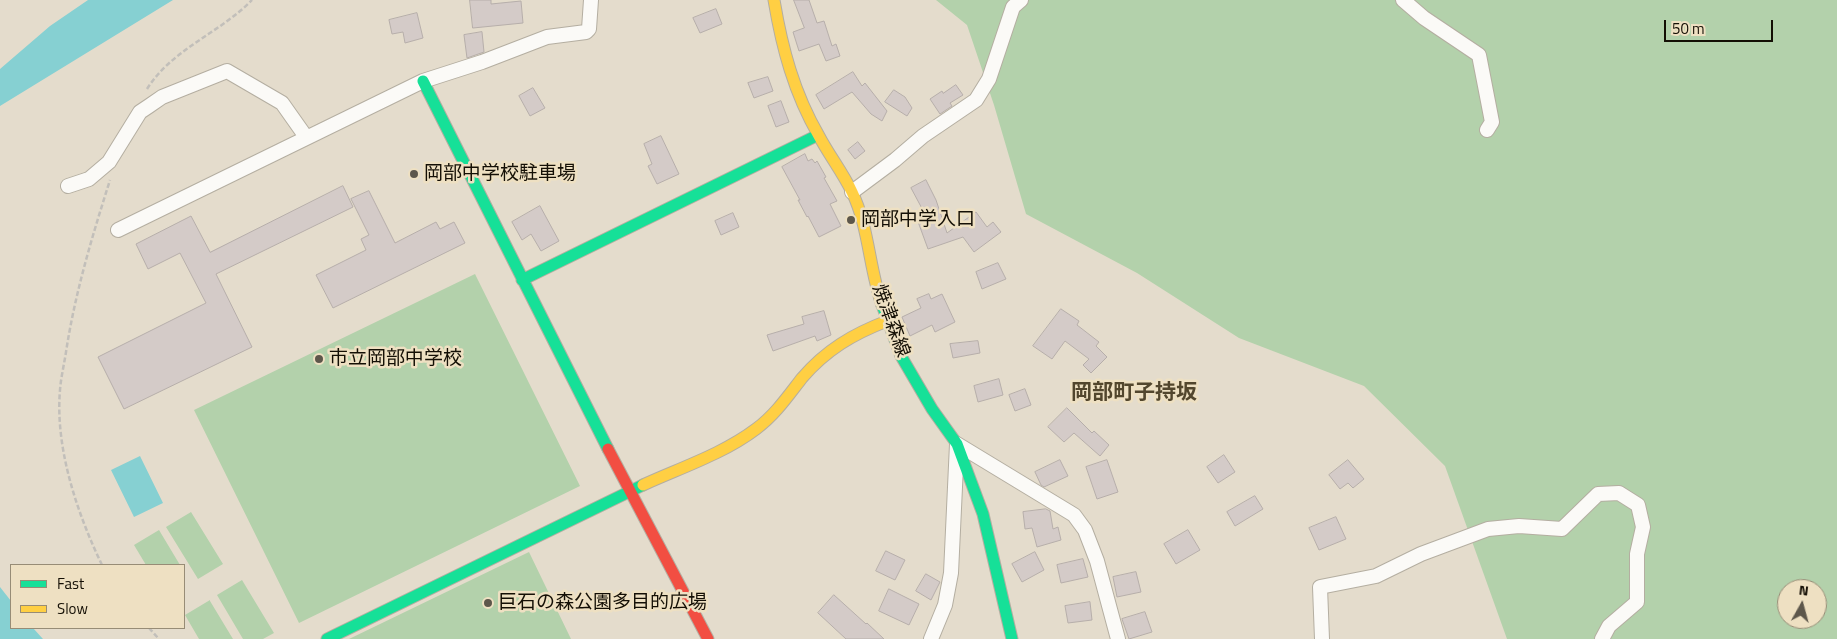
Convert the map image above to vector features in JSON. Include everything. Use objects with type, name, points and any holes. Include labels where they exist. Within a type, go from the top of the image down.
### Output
[{"type":"street","points":[[118,230],[423,81],[482,62],[547,37],[586,32],[589,29],[591,0]]},
{"type":"street","name":"焼津森線","points":[[774,0],[779,32],[789,70],[799,97],[818,135],[852,192],[864,225],[877,291],[887,321],[906,364],[932,409],[957,444],[983,514],[1012,639]]},
{"type":"street","points":[[852,192],[895,160],[923,136],[976,100],[989,79],[1013,7],[1020,0]]},
{"type":"street","points":[[1404,0],[1424,18],[1479,55],[1492,122],[1487,130]]},
{"type":"street","points":[[68,186],[89,179],[109,162],[140,112],[148,106],[162,97],[227,71],[282,103],[306,137]]},
{"type":"street","points":[[423,81],[629,491],[708,639]]},
{"type":"street","points":[[522,280],[818,135]]},
{"type":"street","points":[[327,639],[466,573],[629,491],[746,436],[772,417],[811,367],[835,345],[858,332],[887,321]]},
{"type":"street","points":[[931,639],[945,605],[951,573],[957,444],[1074,515],[1085,530],[1097,561],[1118,639]]},
{"type":"street","points":[[1322,639],[1320,587],[1376,576],[1421,554],[1488,529],[1519,526],[1562,529],[1598,494],[1619,492],[1638,505],[1643,527],[1637,554],[1637,602],[1609,626],[1602,639]]},
{"type":"path","points":[[147,90],[154,79],[173,59],[224,24],[252,0]]},
{"type":"path","points":[[102,564],[79,510],[66,461],[63,446],[60,391],[74,308],[87,253],[110,179]]},
{"type":"path","points":[[150,629],[159,639]]},
{"type":"green space","points":[[936,0],[1837,0],[1837,639],[1507,639],[1445,466],[1364,386],[1239,338],[1137,273],[1026,214],[994,105],[967,25]]},
{"type":"green space","points":[[475,274],[580,486],[299,623],[194,410]]},
{"type":"green space","points":[[191,512],[223,564],[198,579],[166,527]]},
{"type":"green space","points":[[159,530],[179,564],[145,564],[134,545]]},
{"type":"green space","name":"巨石の森公園多目的広場","points":[[529,552],[571,639],[349,639]]},
{"type":"green space","points":[[242,580],[274,633],[263,639],[243,639],[217,595]]},
{"type":"green space","points":[[210,600],[233,639],[199,639],[185,615]]},
{"type":"water","points":[[88,0],[173,0],[0,106],[0,69],[50,26]]},
{"type":"water","points":[[140,456],[163,503],[134,517],[111,470]]},
{"type":"water","points":[[0,587],[10,600],[10,629],[34,629],[43,639],[0,639]]},
{"type":"building","points":[[470,0],[491,0],[491,4],[521,1],[523,23],[473,28]]},
{"type":"building","points":[[794,0],[809,0],[817,23],[824,21],[832,46],[836,44],[840,56],[826,61],[819,44],[799,51],[793,32],[804,28]]},
{"type":"building","points":[[716,9],[722,24],[700,33],[693,18]]},
{"type":"building","points":[[417,13],[423,38],[405,43],[403,32],[392,34],[389,20]]},
{"type":"building","points":[[482,32],[484,52],[467,58],[464,35]]},
{"type":"building","points":[[853,72],[862,86],[865,83],[887,111],[882,121],[871,114],[852,92],[824,109],[816,95]]},
{"type":"building","points":[[768,77],[773,91],[754,98],[748,83]]},
{"type":"building","points":[[956,85],[963,95],[950,103],[952,106],[940,114],[930,99]]},
{"type":"building","points":[[533,88],[545,108],[530,116],[519,96]]},
{"type":"building","points":[[894,90],[905,97],[912,108],[907,116],[885,102]]},
{"type":"building","points":[[781,101],[789,122],[776,127],[768,106]]},
{"type":"building","points":[[661,136],[679,174],[657,184],[648,166],[652,164],[644,144]]},
{"type":"building","points":[[858,142],[865,151],[855,159],[848,150]]},
{"type":"building","points":[[805,154],[808,161],[812,159],[815,163],[817,161],[837,201],[830,204],[841,226],[819,237],[782,167]]},
{"type":"building","points":[[926,180],[936,200],[947,233],[976,212],[987,227],[993,222],[1001,232],[974,252],[963,237],[928,249],[917,219],[926,216],[911,188]]},
{"type":"building","points":[[343,186],[353,207],[216,274],[252,347],[124,409],[98,357],[206,303],[180,253],[148,269],[136,244],[191,216],[210,252]]},
{"type":"building","points":[[369,191],[395,243],[436,222],[440,229],[454,222],[465,243],[333,308],[316,275],[366,250],[361,239],[369,235],[351,199]]},
{"type":"building","points":[[540,206],[559,241],[541,251],[531,234],[522,240],[512,222]]},
{"type":"building","points":[[733,213],[739,227],[721,235],[715,221]]},
{"type":"building","points":[[998,263],[1006,279],[982,289],[976,272]]},
{"type":"building","points":[[929,294],[931,299],[942,294],[955,322],[935,332],[932,325],[910,336],[902,317],[921,308],[917,299]]},
{"type":"building","points":[[1061,309],[1079,321],[1077,325],[1099,342],[1096,346],[1107,357],[1091,373],[1083,365],[1089,359],[1065,341],[1052,359],[1033,346]]},
{"type":"building","points":[[824,311],[831,335],[817,341],[815,336],[773,351],[767,335],[804,324],[802,317]]},
{"type":"building","points":[[978,341],[980,353],[953,358],[950,344]]},
{"type":"building","points":[[999,379],[1003,395],[978,402],[974,386]]},
{"type":"building","points":[[1025,389],[1031,405],[1015,411],[1009,395]]},
{"type":"building","points":[[1067,408],[1092,433],[1094,431],[1109,445],[1100,456],[1074,433],[1064,442],[1048,427]]},
{"type":"building","points":[[1224,455],[1235,472],[1218,483],[1207,467]]},
{"type":"building","points":[[1060,460],[1068,476],[1044,487],[1041,485],[1035,472]]},
{"type":"building","points":[[1107,460],[1118,492],[1097,499],[1086,467]]},
{"type":"building","points":[[1348,460],[1364,479],[1353,488],[1348,483],[1340,489],[1329,475]]},
{"type":"building","points":[[1255,496],[1263,509],[1235,526],[1227,512]]},
{"type":"building","points":[[1046,509],[1050,511],[1053,529],[1058,527],[1061,540],[1037,547],[1032,528],[1025,529],[1023,512]]},
{"type":"building","points":[[1336,517],[1346,539],[1319,550],[1309,528]]},
{"type":"building","points":[[1188,530],[1200,550],[1176,564],[1164,544]]},
{"type":"building","points":[[886,551],[905,560],[895,580],[876,571]]},
{"type":"building","points":[[1035,552],[1044,570],[1022,582],[1012,564]]},
{"type":"building","points":[[1083,559],[1088,577],[1061,583],[1057,565]]},
{"type":"building","points":[[1136,572],[1141,592],[1117,597],[1113,577]]},
{"type":"building","points":[[926,574],[940,582],[931,600],[916,591]]},
{"type":"building","points":[[889,589],[919,604],[909,625],[879,611]]},
{"type":"building","points":[[834,595],[884,639],[846,639],[818,613]]},
{"type":"building","points":[[1090,602],[1092,620],[1068,623],[1065,606]]},
{"type":"building","points":[[1145,612],[1152,632],[1129,639],[1122,619]]},
{"type":"traffic: fast","points":[[423,81],[608,449]]},
{"type":"traffic: fast","points":[[522,280],[818,135]]},
{"type":"traffic: fast","points":[[882,305],[901,356],[932,409],[957,444],[983,514],[1012,639]]},
{"type":"traffic: fast","points":[[327,639],[643,485]]},
{"type":"traffic: slow","points":[[774,0],[785,53],[796,87],[810,120],[858,205],[882,305]]},
{"type":"traffic: slow","points":[[643,485],[716,453],[743,438],[769,418],[811,368],[830,351],[851,337],[887,321]]},
{"type":"traffic: jam","points":[[608,449],[708,639]]},
{"type":"place","name":"岡部中学校駐車場","points":[[414,174]]},
{"type":"place","name":"岡部中学入口","points":[[851,220]]},
{"type":"place","name":"市立岡部中学校","points":[[319,359]]},
{"type":"place","name":"巨石の森公園多目的広場","points":[[488,603]]},
{"type":"district","name":"岡部町子持坂","points":[[1134,394]]}]
